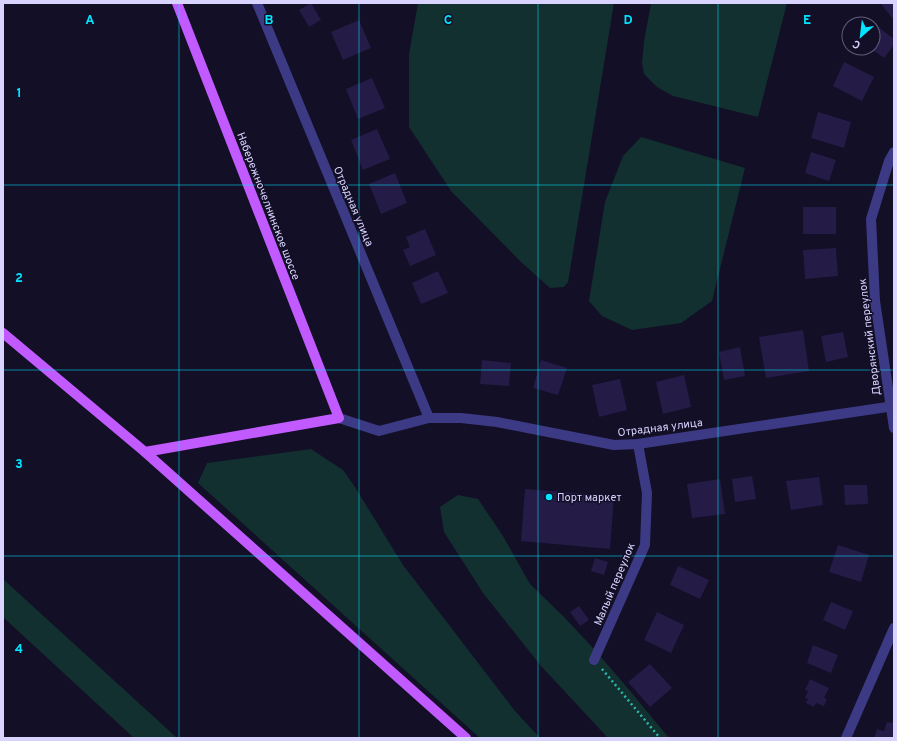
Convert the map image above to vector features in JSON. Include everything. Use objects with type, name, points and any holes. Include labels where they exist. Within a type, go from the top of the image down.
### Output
[{"type":"main road","name":"Набережночелнинское шоссе","points":[[177,3],[339,418]]},
{"type":"main road","points":[[3,333],[145,452],[466,738]]},
{"type":"main road","points":[[145,452],[339,418]]},
{"type":"street","name":"Отрадная улица","points":[[256,3],[429,418]]},
{"type":"street","name":"Дворянский переулок","points":[[894,152],[889,161],[871,219],[875,301],[892,406],[894,428]]},
{"type":"street","name":"Отрадная улица","points":[[339,418],[379,431],[429,418],[462,418],[497,422],[614,445],[638,444],[892,406]]},
{"type":"street","name":"Малый переулок","points":[[594,660],[645,545],[647,493],[638,444]]},
{"type":"street","points":[[846,738],[894,628]]},
{"type":"path","points":[[594,660],[660,738]]},
{"type":"green space","points":[[418,3],[614,3],[568,282],[564,287],[550,288],[521,262],[451,191],[409,127],[409,54]]},
{"type":"green space","points":[[651,3],[787,3],[758,117],[673,96],[657,87],[644,74],[642,63],[644,42]]},
{"type":"green space","points":[[641,137],[745,168],[712,301],[681,323],[632,330],[602,316],[589,301],[605,202],[623,156]]},
{"type":"green space","points":[[311,449],[343,470],[403,565],[515,711],[540,738],[480,738],[198,483],[207,463]]},
{"type":"green space","points":[[458,495],[478,499],[503,536],[530,584],[594,649],[669,738],[608,738],[541,666],[483,593],[444,532],[440,507]]},
{"type":"green space","points":[[3,579],[177,738],[134,738],[3,617]]},
{"type":"building","points":[[311,3],[321,20],[309,27],[299,10]]},
{"type":"building","points":[[880,3],[894,3],[894,20]]},
{"type":"building","points":[[359,20],[371,48],[343,60],[331,32]]},
{"type":"building","points":[[881,29],[894,39],[894,45],[884,58],[881,56]]},
{"type":"building","points":[[844,62],[874,77],[862,101],[833,86]]},
{"type":"building","points":[[372,78],[385,108],[358,119],[346,89]]},
{"type":"building","points":[[818,112],[851,122],[844,148],[811,138]]},
{"type":"building","points":[[377,129],[390,159],[363,170],[351,140]]},
{"type":"building","points":[[811,152],[836,160],[829,181],[805,173]]},
{"type":"building","points":[[395,173],[407,203],[381,214],[369,184]]},
{"type":"building","points":[[803,207],[836,207],[836,234],[803,234]]},
{"type":"building","points":[[425,229],[436,255],[410,266],[403,250],[410,247],[406,237]]},
{"type":"building","points":[[836,248],[838,276],[805,279],[803,250]]},
{"type":"building","points":[[438,271],[448,293],[421,304],[412,283]]},
{"type":"building","points":[[803,330],[809,371],[766,378],[759,337]]},
{"type":"building","points":[[843,332],[848,357],[826,362],[821,336]]},
{"type":"building","points":[[740,347],[745,376],[724,380],[719,352]]},
{"type":"building","points":[[482,360],[511,363],[509,386],[480,384]]},
{"type":"building","points":[[541,360],[567,368],[558,395],[533,388]]},
{"type":"building","points":[[684,375],[691,407],[663,414],[656,382]]},
{"type":"building","points":[[620,379],[627,410],[599,417],[592,385]]},
{"type":"building","points":[[752,476],[756,499],[735,502],[732,479]]},
{"type":"building","points":[[819,477],[823,505],[791,510],[786,481]]},
{"type":"building","points":[[720,479],[725,514],[692,518],[687,484]]},
{"type":"building","points":[[844,485],[867,485],[868,504],[845,505]]},
{"type":"building","points":[[525,489],[614,496],[610,549],[521,541]]},
{"type":"building","points":[[838,545],[869,555],[861,582],[829,572]]},
{"type":"building","points":[[595,558],[608,562],[604,575],[591,571]]},
{"type":"building","points":[[678,566],[709,580],[700,599],[670,585]]},
{"type":"building","points":[[831,602],[853,611],[845,630],[823,620]]},
{"type":"building","points":[[579,606],[589,620],[580,626],[570,612]]},
{"type":"building","points":[[657,612],[684,625],[671,653],[644,640]]},
{"type":"building","points":[[813,645],[838,655],[831,673],[807,663]]},
{"type":"building","points":[[650,664],[672,688],[650,707],[628,682]]},
{"type":"building","points":[[810,679],[829,688],[824,698],[827,699],[824,706],[816,703],[814,707],[806,703],[808,699],[805,698],[808,691],[805,690]]},
{"type":"building","points":[[894,718],[894,738],[874,738],[877,729],[884,731],[887,722],[892,723]]},
{"type":"place","name":"Порт маркет","points":[[549,497]]}]
